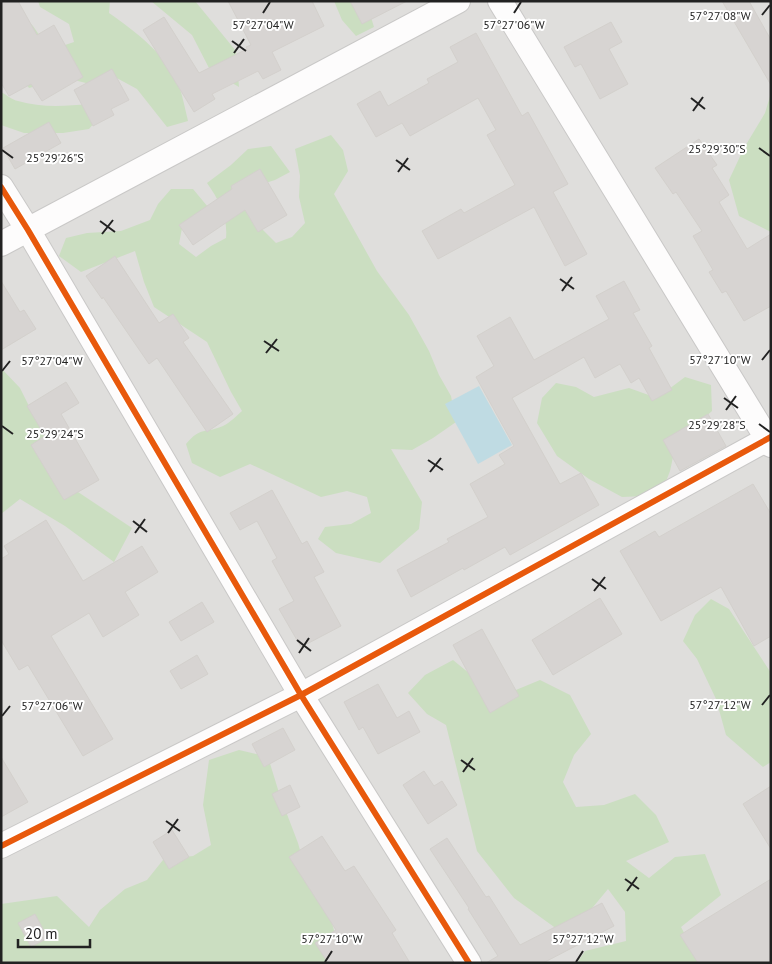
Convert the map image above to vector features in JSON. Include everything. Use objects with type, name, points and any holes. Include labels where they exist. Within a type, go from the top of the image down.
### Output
[{"type":"street","points":[[1,244],[458,1]]},
{"type":"street","points":[[1,846],[301,696],[770,440],[500,1]]},
{"type":"street","points":[[1,187],[301,696],[469,963]]},
{"type":"shaded area","points":[[1,1],[771,1],[771,963],[1,963]]},
{"type":"green space","points":[[8,1],[33,26],[46,45],[59,47],[74,42],[69,24],[40,7],[38,1],[110,1],[109,13],[149,45],[173,74],[179,86],[188,121],[167,127],[137,89],[113,76],[94,85],[66,78],[29,88],[1,50]]},
{"type":"green space","points":[[151,1],[195,1],[236,51],[239,87],[210,70],[192,35]]},
{"type":"green space","points":[[334,1],[366,1],[374,27],[356,36],[342,20]]},
{"type":"green space","points":[[1,92],[12,99],[36,105],[89,104],[100,116],[89,129],[63,133],[24,133],[1,125]]},
{"type":"green space","points":[[771,93],[771,232],[739,216],[729,180],[744,148],[765,113]]},
{"type":"green space","points":[[331,135],[343,150],[348,171],[334,194],[377,271],[409,315],[429,351],[439,375],[451,396],[456,422],[412,450],[391,449],[422,502],[419,529],[380,563],[336,553],[318,539],[325,527],[351,524],[371,513],[367,497],[347,491],[321,497],[250,464],[220,477],[192,463],[186,444],[191,438],[200,433],[223,426],[242,411],[207,342],[154,307],[135,251],[81,272],[59,256],[66,238],[87,233],[121,231],[150,220],[158,204],[171,189],[193,189],[213,213],[182,228],[179,244],[196,257],[226,238],[226,223],[222,209],[207,183],[248,149],[271,146],[290,172],[275,180],[256,186],[260,227],[276,243],[292,237],[305,223],[299,197],[300,176],[295,149]]},
{"type":"green space","points":[[1,368],[20,388],[45,438],[75,490],[132,528],[114,562],[65,526],[20,499],[1,514]]},
{"type":"green space","points":[[685,377],[711,385],[712,411],[676,443],[665,484],[645,496],[622,497],[589,479],[557,456],[537,423],[542,398],[556,383],[576,387],[594,397],[629,388],[657,398]]},
{"type":"green space","points":[[711,599],[729,609],[771,673],[771,762],[763,767],[726,735],[716,699],[697,659],[683,641],[695,615]]},
{"type":"green space","points":[[453,660],[475,678],[504,695],[540,680],[570,695],[591,734],[574,755],[563,782],[576,807],[604,805],[635,794],[656,815],[669,842],[626,861],[649,878],[675,857],[705,854],[721,895],[681,927],[700,963],[577,963],[585,951],[626,941],[625,912],[608,889],[568,937],[514,898],[477,851],[446,725],[427,714],[408,693],[425,675]]},
{"type":"green space","points":[[239,750],[268,757],[280,796],[298,843],[308,879],[327,905],[335,934],[330,963],[1,963],[1,904],[57,896],[89,927],[100,910],[125,889],[147,880],[163,860],[193,856],[211,845],[203,805],[209,760]]},
{"type":"water","points":[[479,386],[512,445],[478,464],[445,404]]},
{"type":"building","points":[[1,1],[18,1],[37,35],[54,25],[83,77],[42,101],[31,84],[9,96],[1,83]]},
{"type":"building","points":[[228,1],[312,1],[324,26],[272,52],[281,70],[263,79],[258,71],[212,94],[215,99],[194,112],[143,30],[164,17],[199,73],[247,49],[246,47],[251,45]]},
{"type":"building","points":[[350,1],[407,1],[362,24]]},
{"type":"building","points":[[722,1],[749,1],[771,40],[771,85]]},
{"type":"building","points":[[611,22],[622,42],[609,49],[628,84],[600,99],[581,64],[575,67],[564,47]]},
{"type":"building","points":[[476,33],[522,116],[528,112],[568,184],[553,192],[587,254],[565,266],[534,207],[438,259],[422,231],[461,209],[464,213],[515,185],[487,135],[496,130],[478,98],[410,136],[402,123],[376,137],[357,104],[380,91],[388,106],[429,83],[427,79],[458,62],[450,47]]},
{"type":"building","points":[[112,69],[129,100],[111,109],[114,115],[93,126],[74,90]]},
{"type":"building","points":[[49,122],[61,143],[15,169],[3,148]]},
{"type":"building","points":[[699,139],[717,165],[712,168],[729,195],[719,202],[747,249],[771,234],[771,306],[744,321],[726,291],[722,293],[709,272],[713,270],[693,236],[702,231],[676,192],[673,194],[655,168]]},
{"type":"building","points":[[260,169],[287,215],[258,232],[245,210],[193,245],[179,225],[232,189],[231,186]]},
{"type":"building","points":[[115,256],[159,323],[173,314],[189,338],[183,342],[233,414],[207,432],[157,358],[149,364],[103,297],[102,299],[86,276]]},
{"type":"building","points":[[1,281],[20,312],[24,310],[36,329],[1,350]]},
{"type":"building","points":[[624,281],[640,310],[633,313],[652,346],[649,348],[672,390],[652,401],[639,378],[631,383],[620,364],[595,378],[584,357],[512,398],[560,484],[581,473],[599,505],[510,555],[505,547],[411,597],[397,570],[449,542],[447,539],[488,517],[470,484],[505,464],[499,455],[514,446],[476,377],[494,366],[477,336],[510,317],[534,360],[609,319],[596,296]]},
{"type":"building","points":[[66,382],[79,403],[61,414],[99,480],[64,500],[31,445],[45,436],[27,406]]},
{"type":"building","points":[[708,414],[726,446],[680,471],[663,440]]},
{"type":"building","points":[[753,484],[771,514],[771,636],[754,646],[721,587],[661,621],[620,551],[655,531],[659,537]]},
{"type":"building","points":[[272,490],[302,544],[307,541],[324,572],[314,577],[341,626],[301,647],[279,609],[294,601],[272,561],[277,558],[257,521],[240,530],[230,513]]},
{"type":"building","points":[[46,520],[83,581],[142,546],[158,572],[125,592],[139,615],[103,637],[89,613],[51,636],[113,739],[83,756],[28,665],[19,670],[1,640],[1,559],[9,554],[4,546]]},
{"type":"building","points":[[600,598],[622,634],[553,675],[532,640]]},
{"type":"building","points":[[202,602],[214,622],[181,641],[169,622]]},
{"type":"building","points":[[482,629],[519,696],[490,713],[453,645]]},
{"type":"building","points":[[197,655],[208,674],[181,689],[170,671]]},
{"type":"building","points":[[378,684],[397,718],[409,711],[420,732],[378,754],[363,727],[359,730],[344,702]]},
{"type":"building","points":[[283,728],[295,750],[264,767],[252,744]]},
{"type":"building","points":[[1,757],[28,802],[1,817]]},
{"type":"building","points":[[424,771],[434,786],[442,781],[457,805],[428,824],[403,785]]},
{"type":"building","points":[[290,785],[300,807],[282,816],[272,794]]},
{"type":"building","points":[[771,786],[771,849],[743,804]]},
{"type":"building","points":[[172,830],[189,857],[169,869],[153,842]]},
{"type":"building","points":[[322,836],[345,871],[354,866],[396,930],[392,933],[410,963],[328,963],[315,943],[336,930],[289,857]]},
{"type":"building","points":[[447,838],[486,897],[489,896],[520,945],[602,903],[614,926],[543,963],[486,963],[498,956],[430,849]]},
{"type":"building","points":[[771,879],[771,963],[698,963],[680,935]]},
{"type":"building","points":[[35,914],[48,938],[31,947],[18,923]]},
{"type":"cycle path","points":[[1,187],[301,695],[469,963]]},
{"type":"cycle path","points":[[1,846],[301,695],[771,437]]}]
